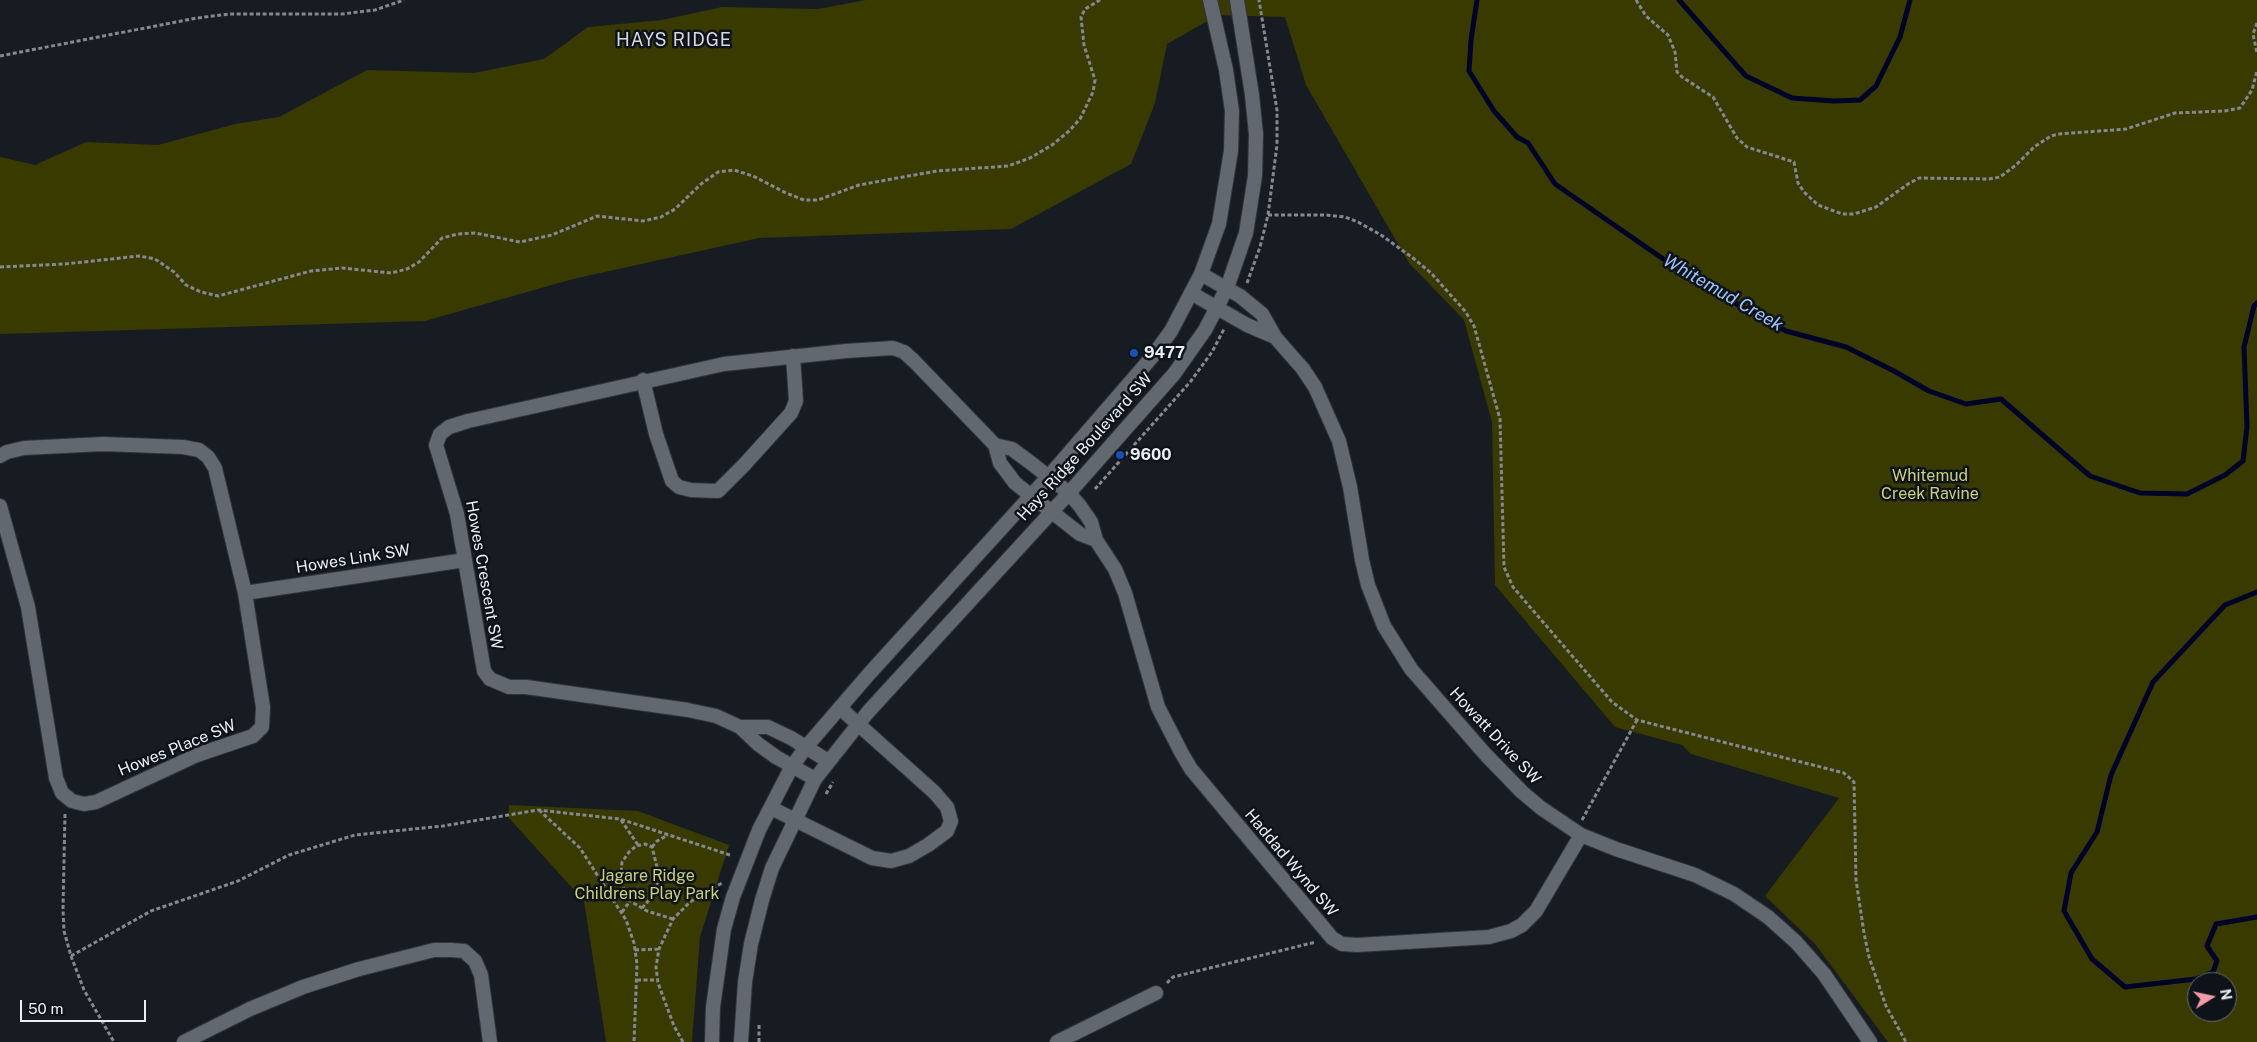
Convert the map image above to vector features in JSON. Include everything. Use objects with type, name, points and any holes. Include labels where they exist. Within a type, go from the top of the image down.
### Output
[{"type":"street","name":"Hays Ridge Boulevard SW","points":[[712,1042],[713,1007],[724,929],[743,869],[791,768],[806,747],[840,708],[1049,476],[1152,357],[1171,331],[1201,274],[1219,224],[1231,151],[1232,111],[1226,70],[1210,0]]},
{"type":"street","name":"Hays Ridge Boulevard SW","points":[[742,1042],[745,982],[751,944],[772,868],[815,780],[857,725],[1069,493],[1174,374],[1192,350],[1227,288],[1246,233],[1255,176],[1256,134],[1252,95],[1236,0]]},
{"type":"street","name":"Howatt Drive SW","points":[[1201,274],[1227,288],[1262,314],[1275,337],[1303,369],[1315,387],[1333,424],[1346,465],[1368,585],[1384,626],[1396,648],[1411,669],[1504,775],[1541,808],[1578,833],[1616,849],[1695,875],[1734,894],[1754,906],[1783,929],[1824,974],[1870,1042]]},
{"type":"street","name":"Howatt Drive SW","points":[[1191,293],[1247,326],[1275,337]]},
{"type":"street","name":"Howes Crescent SW","points":[[740,727],[716,716],[688,710],[615,698],[526,687],[509,687],[490,679],[484,670],[457,514],[436,445],[440,434],[449,427],[468,421],[643,380],[724,364],[893,348],[904,352],[995,445],[1012,449],[1069,493]]},
{"type":"street","points":[[643,380],[656,434],[672,481],[679,487],[691,490],[718,491],[791,413],[796,401],[793,356]]},
{"type":"street","name":"Howes Place SW","points":[[0,456],[7,452],[24,448],[103,444],[183,447],[199,450],[208,457],[215,468],[245,593],[263,707],[262,727],[253,736],[198,756],[96,802],[84,804],[72,801],[66,796]]},
{"type":"street","points":[[995,445],[1000,463],[1015,483],[1080,534],[1096,540]]},
{"type":"street","name":"Haddad Wynd SW","points":[[1069,493],[1091,522],[1096,540],[1115,569],[1126,593],[1158,707],[1191,769],[1332,938],[1342,944],[1357,945],[1489,937],[1511,931],[1522,925],[1536,911],[1578,833]]},
{"type":"street","points":[[0,506],[28,607],[56,778],[62,793],[66,796]]},
{"type":"street","name":"Howes Link SW","points":[[245,593],[465,560]]},
{"type":"street","points":[[771,808],[872,858],[891,861],[909,856],[928,846],[947,831],[951,821],[947,807],[934,792],[840,708]]},
{"type":"street","points":[[740,727],[768,727],[828,761]]},
{"type":"street","points":[[740,727],[758,744],[791,768],[815,780]]},
{"type":"street","points":[[184,1042],[250,1009],[303,988],[359,969],[434,950],[451,950],[464,951],[475,961],[481,975],[490,1042]]},
{"type":"street","points":[[1057,1042],[1156,993]]},
{"type":"path","points":[[0,56],[197,18],[230,14],[342,14],[375,10],[404,0]]},
{"type":"path","points":[[0,267],[65,264],[139,256],[155,259],[174,272],[186,284],[201,292],[218,296],[312,270],[342,268],[391,273],[407,269],[419,262],[442,238],[458,234],[475,233],[520,242],[552,235],[596,216],[643,220],[661,216],[675,209],[701,184],[718,172],[734,170],[753,176],[804,200],[818,200],[858,185],[937,171],[1008,166],[1030,158],[1052,145],[1080,119],[1093,92],[1095,80],[1084,45],[1081,17],[1086,9],[1100,0]]},
{"type":"path","points":[[1245,287],[1260,247],[1268,215],[1277,145],[1277,110],[1259,0]]},
{"type":"path","points":[[1636,0],[1646,16],[1668,35],[1675,52],[1677,72],[1713,97],[1737,138],[1747,146],[1794,162],[1798,183],[1804,192],[1818,205],[1842,214],[1854,214],[1876,207],[1908,184],[1920,178],[1989,179],[2000,177],[2016,165],[2034,147],[2059,134],[2126,129],[2174,113],[2224,111],[2240,108],[2252,90],[2257,71]]},
{"type":"path","points":[[2257,23],[2253,34],[2257,53]]},
{"type":"path","points":[[1268,215],[1326,215],[1358,222],[1381,235],[1413,258],[1431,273],[1465,311],[1474,326],[1500,420],[1504,567],[1513,587],[1612,702],[1636,720],[1850,776],[1856,789],[1856,880],[1864,934],[1869,957],[1886,1006],[1906,1042]]},
{"type":"path","points":[[1080,506],[1191,381],[1212,352],[1225,328]]},
{"type":"path","points":[[1578,833],[1636,720]]},
{"type":"path","points":[[825,797],[836,778]]},
{"type":"path","points":[[66,796],[62,909],[64,930],[71,956],[84,990],[114,1042]]},
{"type":"path","points":[[71,956],[151,911],[238,881],[289,855],[355,835],[443,826],[538,810],[620,819],[730,855]]},
{"type":"path","points":[[538,810],[580,848],[622,912],[635,950],[637,980],[634,1042]]},
{"type":"path","points":[[620,819],[638,845]]},
{"type":"path","points":[[652,847],[657,841],[668,835]]},
{"type":"path","points":[[652,847],[645,844],[638,845],[629,852],[622,862],[621,874],[624,890],[630,901],[659,916],[673,919]]},
{"type":"path","points":[[642,908],[650,899],[657,885],[658,871],[652,847]]},
{"type":"path","points":[[683,1042],[674,1026],[657,980],[656,967],[659,949],[673,919],[690,902],[722,883]]},
{"type":"path","points":[[622,912],[630,901]]},
{"type":"path","points":[[1156,993],[1173,978],[1332,938]]},
{"type":"path","points":[[635,950],[659,949]]},
{"type":"path","points":[[637,980],[657,980]]},
{"type":"path","points":[[759,1016],[759,1042]]},
{"type":"green space","name":"Whitemud Creek Ravine","points":[[866,0],[2257,0],[2257,1042],[1888,1042],[1815,944],[1765,896],[1839,798],[1691,754],[1682,745],[1615,727],[1495,585],[1492,422],[1464,320],[1409,263],[1306,85],[1285,17],[1218,15],[1167,44],[1155,103],[1131,164],[1011,229],[759,238],[573,279],[425,321],[0,334],[0,157],[35,165],[86,142],[158,145],[235,124],[279,117],[367,70],[474,73],[544,59],[588,27],[662,20],[722,7],[818,9]]},
{"type":"green space","name":"Jagare Ridge Childrens Play Park","points":[[509,805],[638,811],[729,845],[700,937],[692,1042],[606,1042],[584,901],[508,817]]},
{"type":"waterway","name":"Whitemud Creek","points":[[1477,0],[1469,71],[1494,111],[1517,137],[1528,143],[1555,184],[1695,281],[1786,331],[1846,347],[1929,391],[1966,404],[2001,399],[2090,476],[2140,493],[2187,494],[2225,475],[2243,461],[2247,427],[2244,347],[2254,306],[2257,303]]},
{"type":"waterway","name":"Whitemud Creek","points":[[1679,0],[1746,76],[1792,98],[1834,101],[1860,100],[1876,86],[1900,37],[1910,0]]},
{"type":"waterway","name":"Whitemud Creek","points":[[2257,592],[2225,605],[2153,682],[2111,775],[2097,832],[2071,873],[2064,911],[2092,959],[2125,987],[2196,979],[2213,972],[2217,961],[2207,946],[2216,924],[2257,917]]},
{"type":"place","name":"9477","points":[[1134,353]]},
{"type":"place","name":"9600","points":[[1120,455]]},
{"type":"district","name":"HAYS RIDGE","points":[[674,40]]}]
